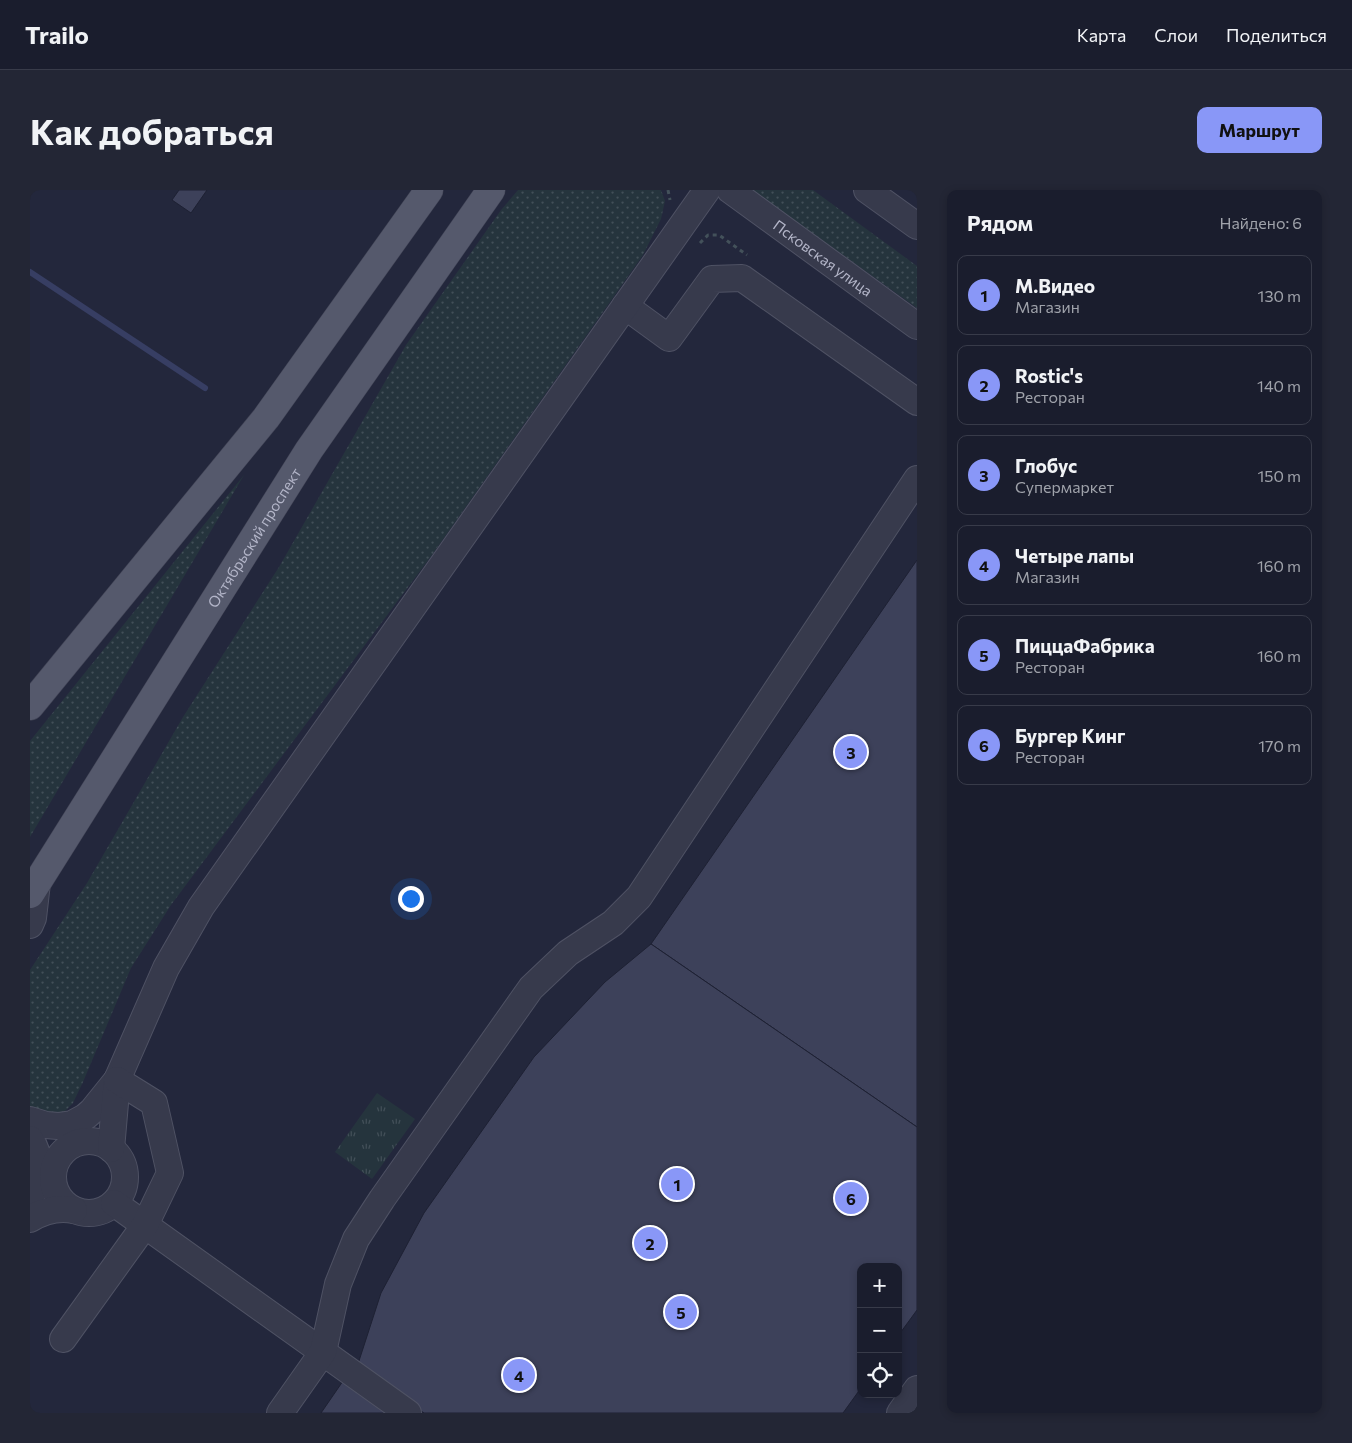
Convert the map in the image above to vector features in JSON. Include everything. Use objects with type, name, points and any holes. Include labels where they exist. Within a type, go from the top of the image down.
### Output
[{"type":"main road","points":[[30,706],[266,418],[429,190]]},
{"type":"main road","name":"Октябрьский проспект","points":[[34,888],[308,450],[492,190]]},
{"type":"street","points":[[33,1128],[72,1124],[85,1117],[117,1080],[166,968],[201,907],[707,190]]},
{"type":"street","name":"Псковская улица","points":[[730,190],[916,325]]},
{"type":"street","points":[[867,190],[917,226]]},
{"type":"street","points":[[625,306],[669,338],[712,279],[742,278],[917,402]]},
{"type":"street","points":[[280,1413],[323,1352],[338,1284],[356,1239],[382,1199],[532,988],[568,953],[613,923],[639,897],[917,479]]},
{"type":"street","points":[[30,925],[33,918],[34,888]]},
{"type":"street","points":[[111,1149],[117,1080]]},
{"type":"street","points":[[63,1339],[145,1225],[170,1173],[166,1148],[154,1103],[117,1080]]},
{"type":"street","points":[[41,1189],[60,1156],[75,1144],[92,1111]]},
{"type":"street","points":[[33,1128],[75,1144],[94,1142],[103,1144],[111,1149],[120,1159],[125,1175],[123,1188],[114,1202],[106,1209],[97,1212],[68,1209],[40,1213],[41,1189],[33,1128]]},
{"type":"street","points":[[41,1189],[74,1210]]},
{"type":"street","points":[[114,1202],[408,1413]]},
{"type":"street","points":[[900,1413],[917,1389]]},
{"type":"green space","points":[[518,190],[661,190],[665,201],[661,219],[643,255],[432,555],[171,905],[131,968],[73,1103],[64,1112],[43,1117],[30,1110],[30,970],[87,883],[183,717],[279,567],[406,345],[501,210]]},
{"type":"green space","points":[[752,190],[813,190],[917,266],[917,308]]},
{"type":"green space","points":[[244,475],[30,837],[30,741]]},
{"type":"green space","points":[[377,1093],[415,1119],[372,1179],[335,1152]]},
{"type":"building","points":[[179,190],[207,190],[191,213],[172,200]]},
{"type":"building","points":[[917,560],[917,1127],[651,944]]},
{"type":"building","points":[[651,944],[917,1127],[917,1310],[902,1331],[902,1263],[857,1263],[857,1394],[843,1413],[424,1413],[357,1367],[381,1293],[424,1213],[534,1057],[605,982]]},
{"type":"building","points":[[343,1381],[388,1413],[321,1413]]},
{"type":"waterway","points":[[30,272],[205,388]]},
{"type":"place","name":"Глобус","points":[[851,752]]},
{"type":"place","name":"М.Видео","points":[[677,1184]]},
{"type":"place","name":"Бургер Кинг","points":[[851,1198]]},
{"type":"place","name":"Rostic's","points":[[650,1243]]},
{"type":"place","name":"ПиццаФабрика","points":[[681,1312]]},
{"type":"place","name":"Четыре лапы","points":[[519,1375]]}]
